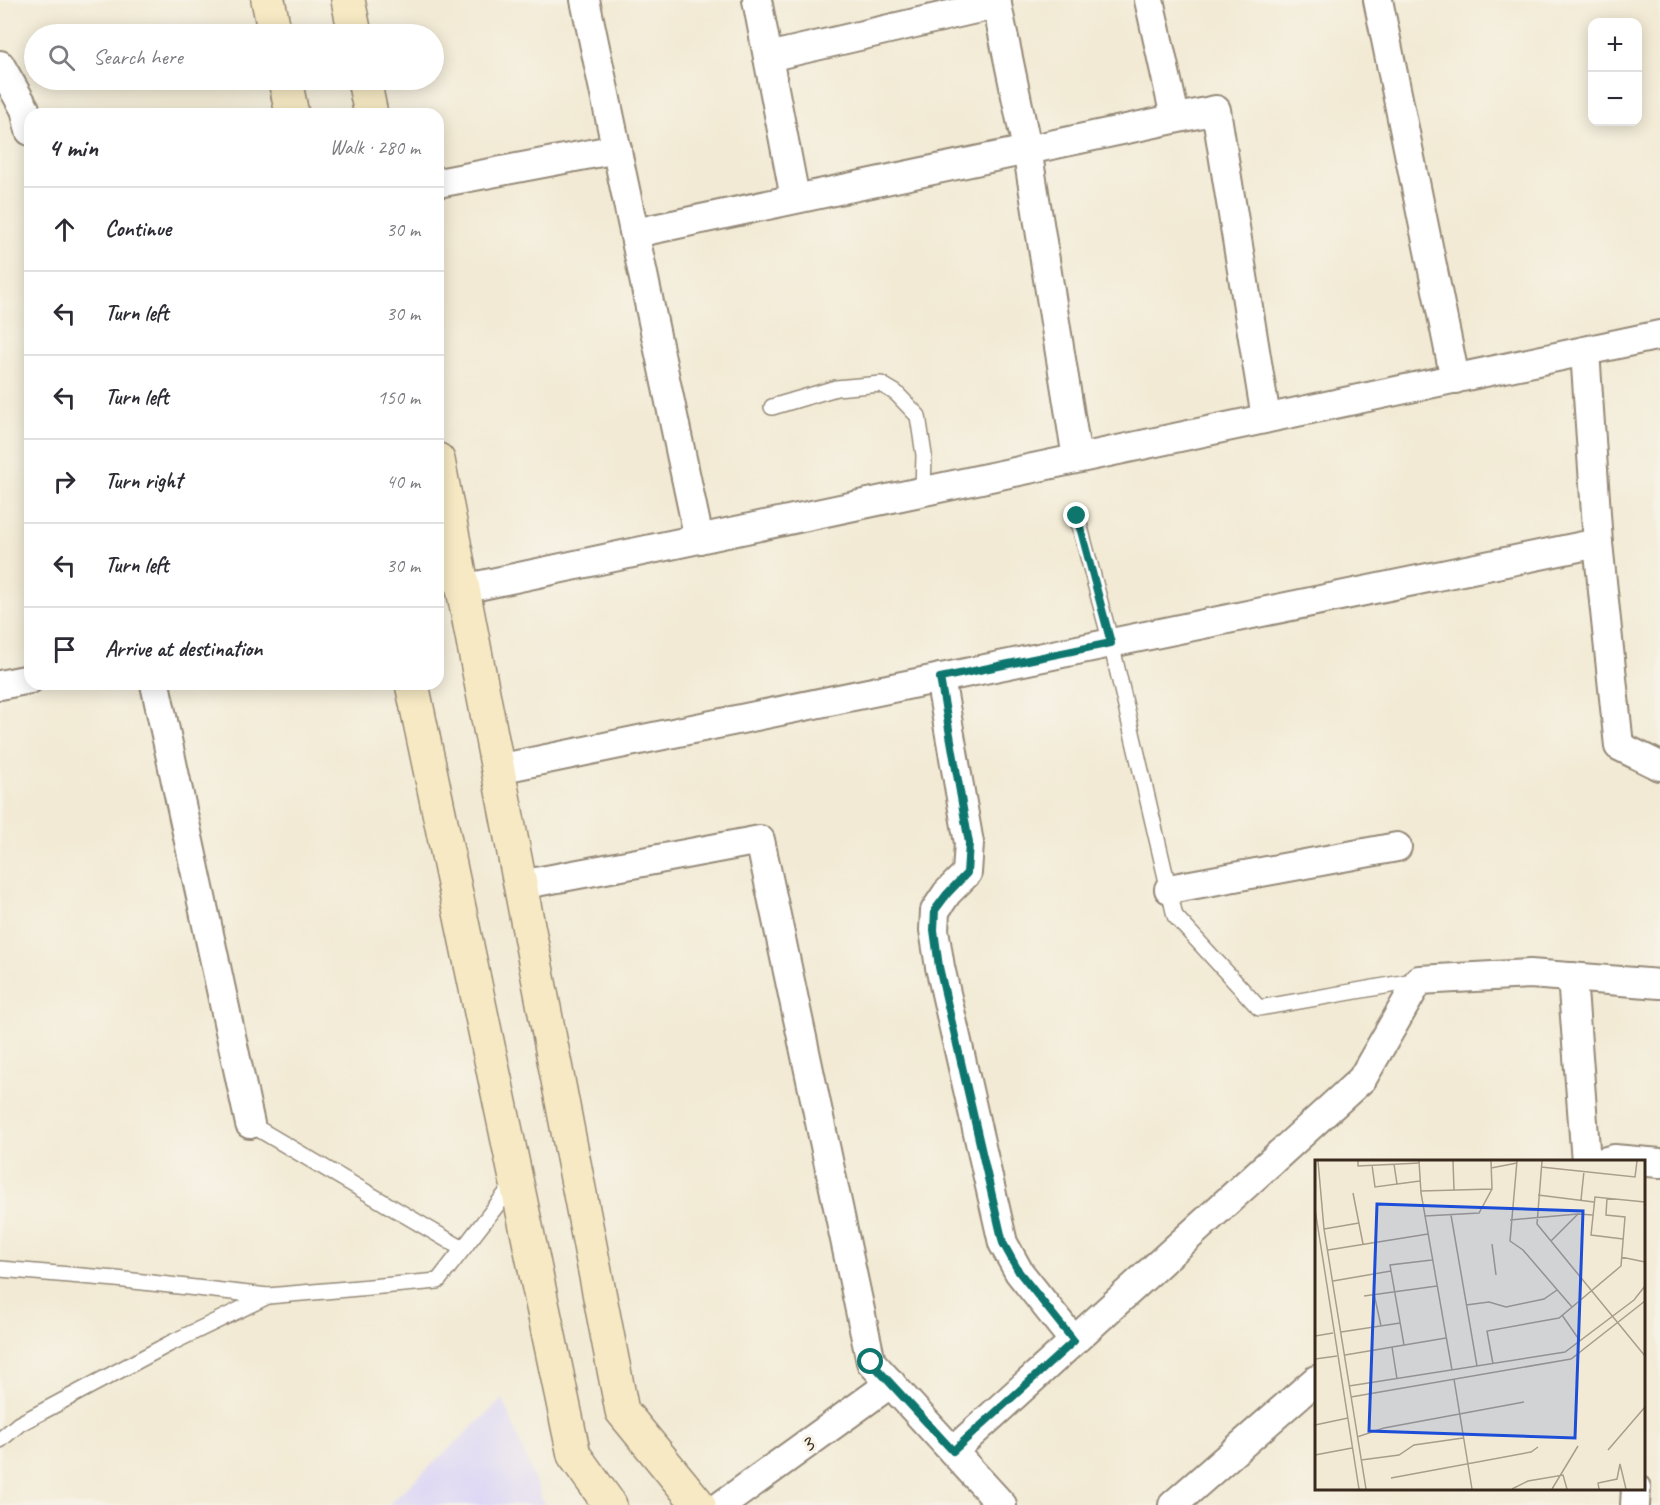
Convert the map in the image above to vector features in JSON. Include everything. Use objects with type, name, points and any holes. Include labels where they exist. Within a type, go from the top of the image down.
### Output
[{"type":"street","points":[[268,0],[273,24]]},
{"type":"street","points":[[348,0],[353,24]]},
{"type":"street","points":[[585,0],[699,539]]},
{"type":"street","points":[[758,0],[795,198]]},
{"type":"street","points":[[1149,0],[1175,117]]},
{"type":"street","points":[[1378,0],[1455,379]]},
{"type":"street","points":[[768,57],[997,2],[1027,149],[1077,458]]},
{"type":"street","points":[[0,65],[24,108]]},
{"type":"street","points":[[287,90],[291,108]]},
{"type":"street","points":[[366,90],[370,108]]},
{"type":"street","points":[[635,233],[1216,110],[1266,418]]},
{"type":"street","points":[[444,182],[617,149]]},
{"type":"street","points":[[463,589],[1660,335]]},
{"type":"street","points":[[1585,351],[1599,543],[1620,746],[1660,766]]},
{"type":"street","points":[[444,491],[622,1411],[699,1505]]},
{"type":"street","points":[[498,769],[1599,543]]},
{"type":"street","points":[[940,678],[969,843],[967,873],[935,910],[934,930],[939,967],[1003,1243],[1019,1272],[1074,1341]]},
{"type":"street","points":[[0,685],[24,680]]},
{"type":"street","points":[[156,690],[250,1124]]},
{"type":"street","points":[[413,690],[574,1455],[610,1505]]},
{"type":"street","points":[[520,885],[760,840],[871,1362],[1002,1505]]},
{"type":"street","points":[[1168,889],[1397,847]]},
{"type":"street","points":[[953,1451],[1362,1079],[1419,980],[1530,974],[1660,984]]},
{"type":"street","points":[[1572,977],[1586,1160]]},
{"type":"street","points":[[1608,1160],[1626,1160]]},
{"type":"street","points":[[1645,1162],[1660,1163]]},
{"type":"street","points":[[1173,1505],[1315,1382]]},
{"type":"street","name":"3","points":[[722,1505],[891,1383]]},
{"type":"street","points":[[1635,1505],[1636,1490]]},
{"type":"lane","points":[[772,407],[836,388],[881,384],[896,393],[918,416],[924,455],[923,491]]},
{"type":"lane","points":[[1077,516],[1111,643],[1175,916],[1259,1008],[1419,980]]},
{"type":"lane","points":[[250,1124],[463,1249]]},
{"type":"lane","points":[[0,1269],[268,1296],[438,1281],[516,1181]]},
{"type":"lane","points":[[0,1440],[19,1424],[169,1344],[268,1296]]},
{"type":"shaded area","points":[[503,1399],[544,1505],[388,1505]]},
{"type":"route","points":[[871,1362],[953,1451],[1074,1341],[1019,1272],[1003,1243],[939,967],[934,930],[935,910],[967,873],[969,843],[940,678],[1111,643],[1077,516]]}]
